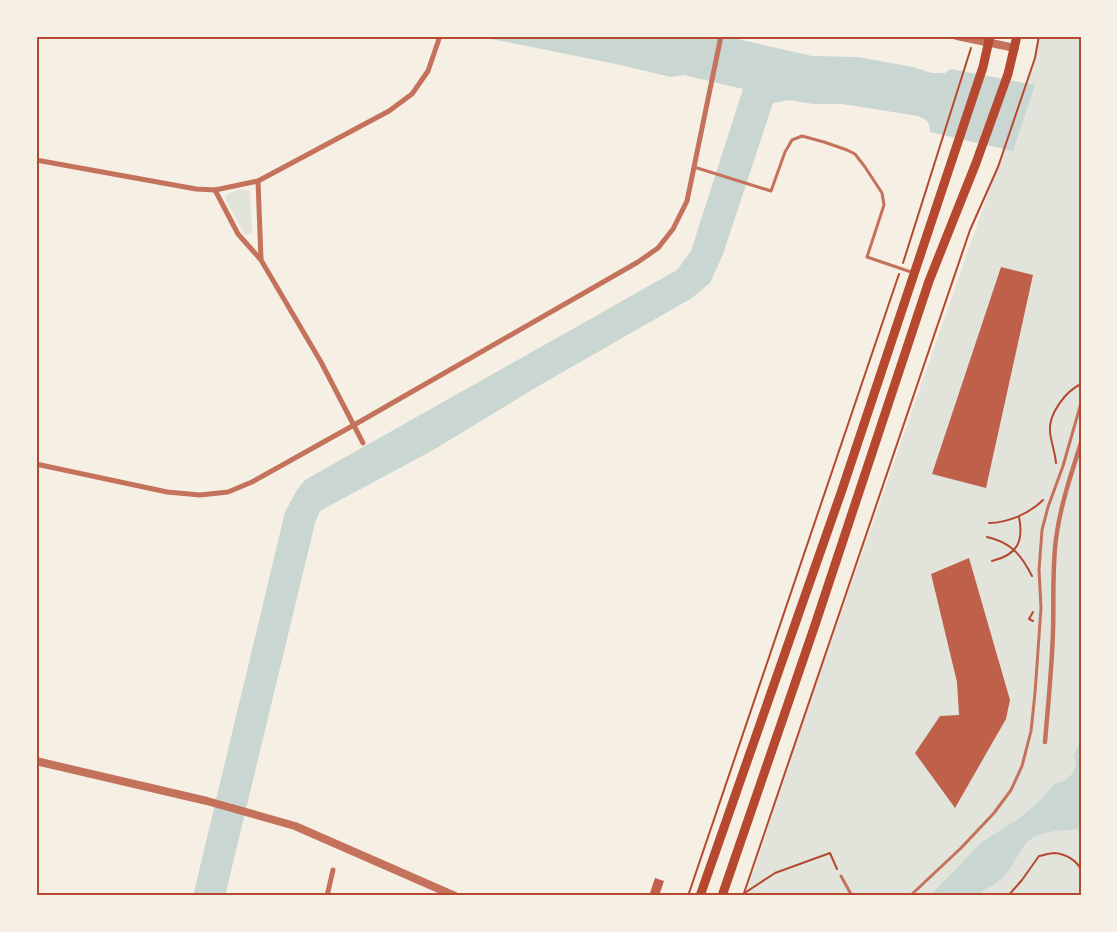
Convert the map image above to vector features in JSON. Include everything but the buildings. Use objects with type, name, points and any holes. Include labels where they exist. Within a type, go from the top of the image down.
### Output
[{"type":"main road","points":[[722,896],[821,607],[929,281],[1008,74],[1017,36]]},
{"type":"main road","points":[[700,896],[810,582],[983,68],[989,39]]},
{"type":"street","points":[[36,160],[196,189],[215,190],[258,181],[389,111],[412,94],[428,70],[440,36]]},
{"type":"street","points":[[36,464],[167,492],[200,495],[228,492],[252,482],[354,425],[638,262],[658,248],[673,229],[687,201],[721,36]]},
{"type":"street","points":[[957,36],[989,39],[1015,48]]},
{"type":"street","points":[[258,181],[261,260]]},
{"type":"street","points":[[215,190],[238,234],[261,260],[321,362],[363,443]]},
{"type":"street","points":[[1045,742],[1053,632],[1056,540],[1064,500],[1081,443]]},
{"type":"street","points":[[36,761],[206,801],[295,826],[455,896]]},
{"type":"street","points":[[327,896],[334,870]]},
{"type":"lane","points":[[694,167],[771,191],[785,152],[792,140],[802,136],[847,150],[855,154],[882,193],[884,205],[867,257],[914,273]]},
{"type":"lane","points":[[910,896],[961,848],[994,813],[1011,790],[1022,766],[1031,731],[1041,608],[1039,570],[1042,530],[1081,403]]},
{"type":"lane","points":[[841,876],[852,896]]},
{"type":"path","points":[[742,895],[970,230],[998,167],[1035,58],[1039,36]]},
{"type":"path","points":[[688,896],[901,269],[967,62]]},
{"type":"path","points":[[1056,470],[1055,454],[1049,429],[1051,422],[1061,401],[1081,384]]},
{"type":"path","points":[[989,523],[997,523],[1032,510],[1044,498]]},
{"type":"path","points":[[992,562],[1007,556],[1018,544],[1021,531],[1018,516]]},
{"type":"path","points":[[987,537],[1008,544],[1026,564],[1032,576]]},
{"type":"path","points":[[1035,605],[1029,619],[1040,623]]},
{"type":"path","points":[[742,895],[776,873],[830,853],[841,876]]},
{"type":"path","points":[[1008,896],[1039,856],[1054,853],[1066,855],[1078,864],[1081,870]]},
{"type":"shaded area","points":[[477,36],[724,36],[812,56],[858,57],[913,67],[932,73],[945,73],[951,69],[1035,85],[1013,151],[930,132],[927,122],[918,116],[842,104],[813,104],[789,100],[773,103],[723,254],[710,283],[692,298],[535,388],[435,449],[320,511],[315,523],[225,896],[193,896],[285,512],[297,490],[305,480],[677,270],[691,251],[743,89],[684,75],[671,77]]},
{"type":"shaded area","points":[[1038,36],[1081,36],[1081,896],[745,896],[807,710],[1030,74]]},
{"type":"shaded area","points":[[240,189],[250,191],[252,233],[245,235],[225,199],[227,194]]},
{"type":"shaded area","points":[[1081,741],[1081,825],[1077,829],[1041,834],[1028,841],[1004,876],[976,896],[930,896],[982,842],[1020,818],[1055,784],[1066,780],[1073,773],[1076,762],[1073,755]]}]
